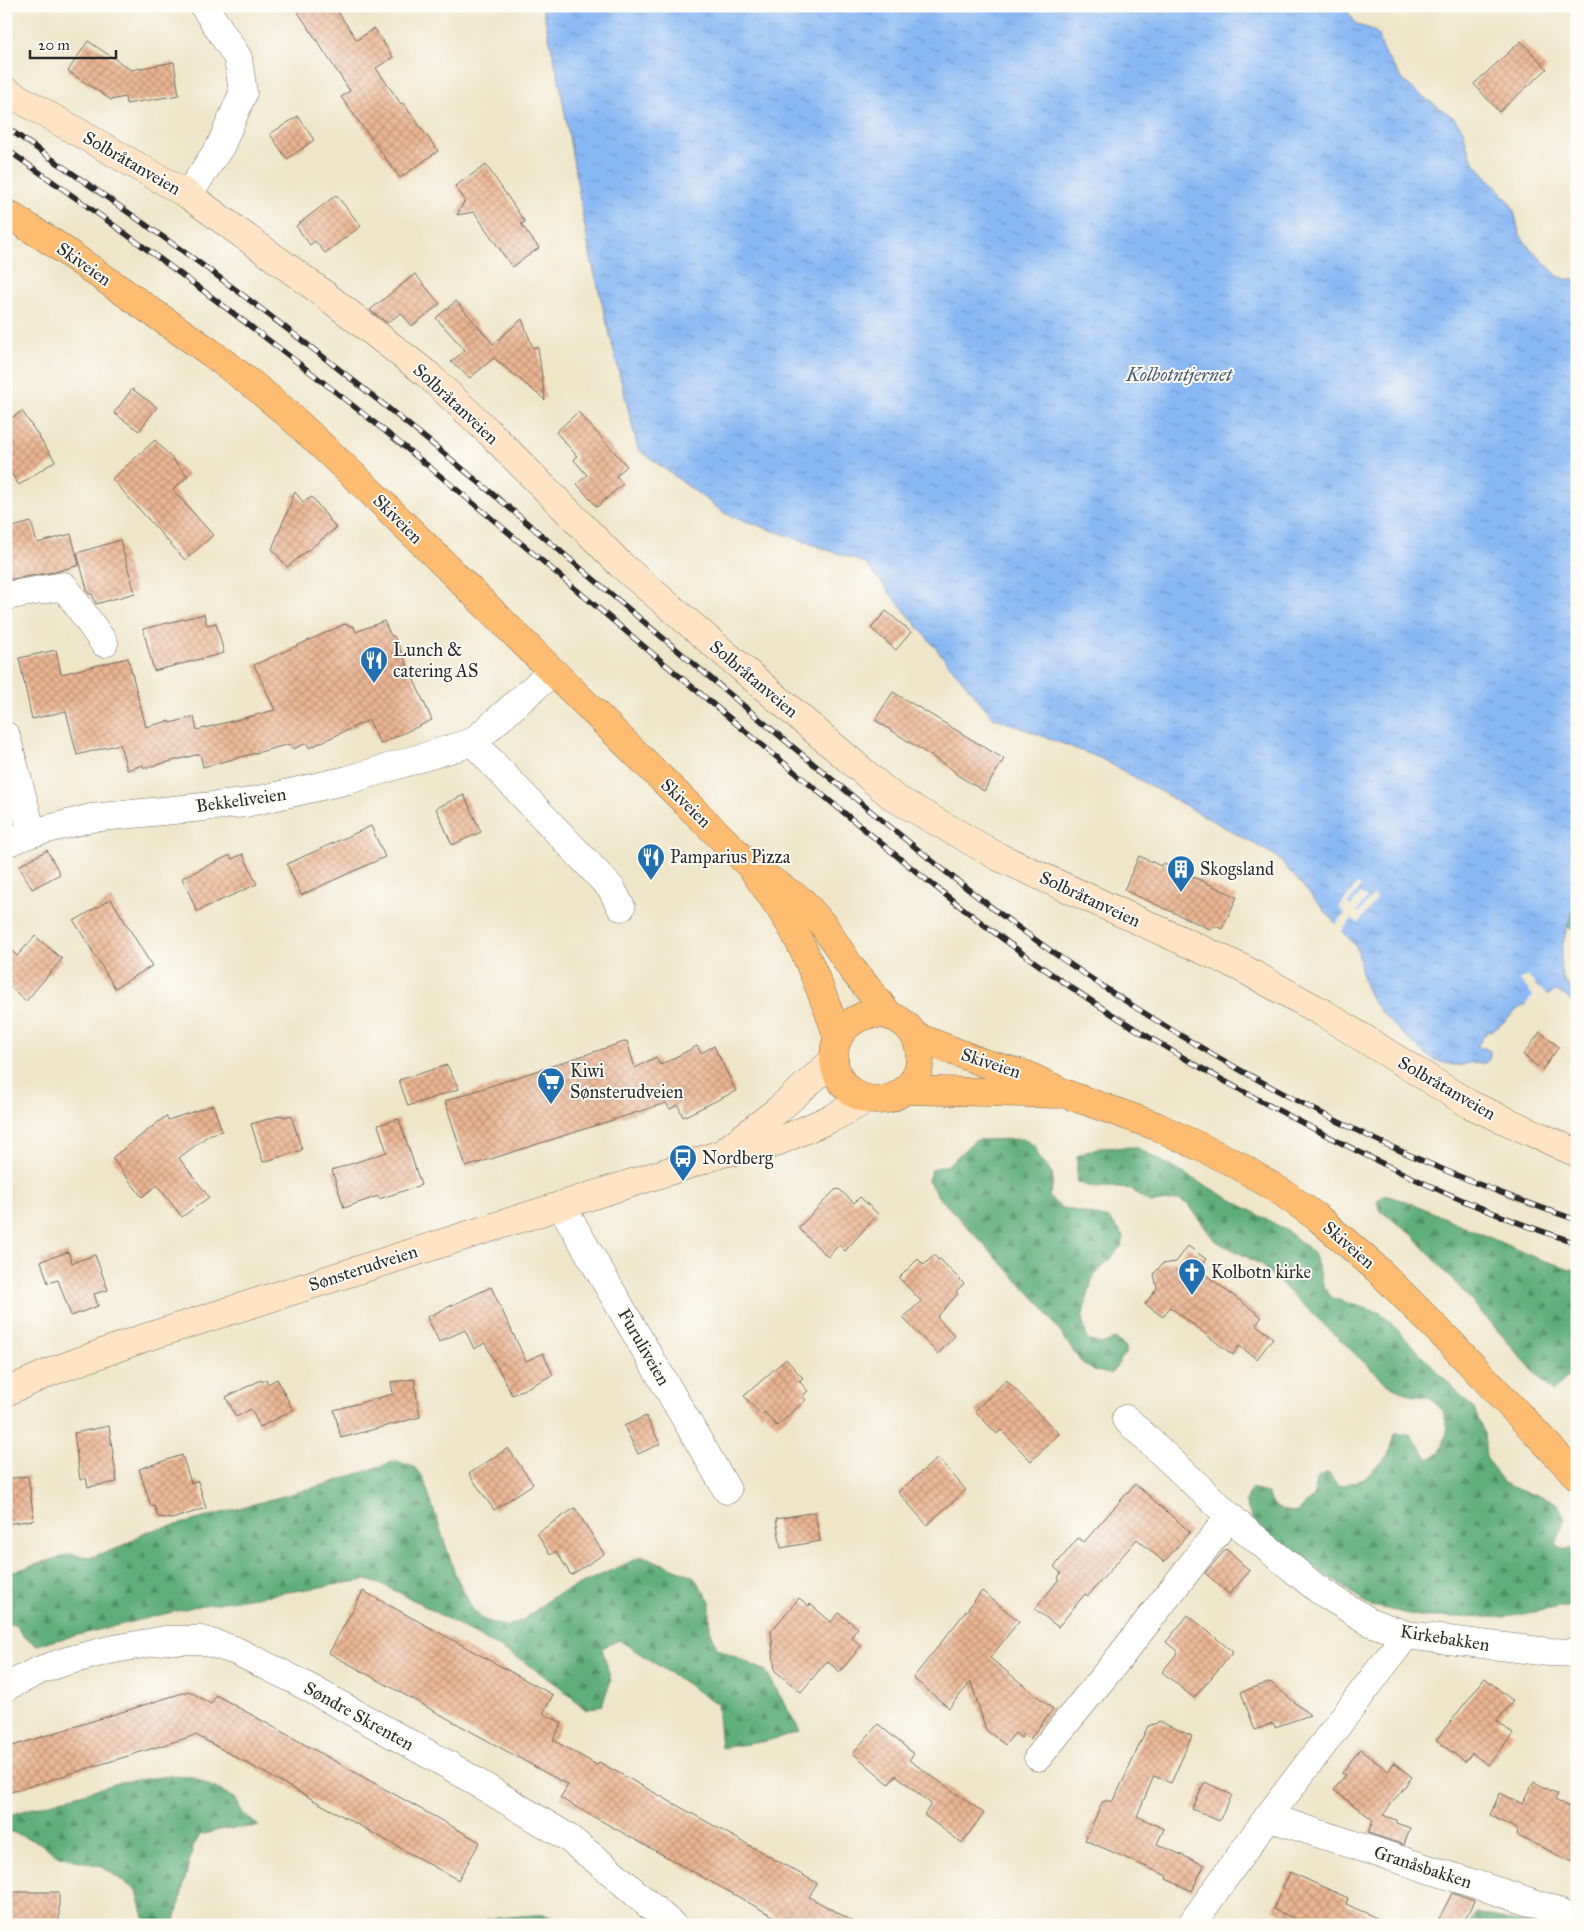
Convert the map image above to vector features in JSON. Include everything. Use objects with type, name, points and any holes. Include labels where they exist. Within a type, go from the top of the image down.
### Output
[{"type":"main road","name":"Skiveien","points":[[6,213],[163,319],[257,388],[371,492],[752,868],[785,915],[796,935],[820,987],[836,1049]]},
{"type":"main road","name":"Skiveien","points":[[752,868],[802,901],[824,926],[851,968],[890,1016]]},
{"type":"main road","points":[[875,1014],[890,1016],[900,1020],[909,1027],[915,1036],[920,1050],[920,1065],[914,1078],[905,1090],[894,1096],[868,1099],[855,1094],[845,1085],[837,1073],[836,1049],[848,1026],[860,1017],[875,1014]]},
{"type":"main road","name":"Skiveien","points":[[915,1036],[984,1063],[1027,1075],[1066,1094],[1156,1126],[1236,1164],[1282,1193],[1318,1218],[1396,1287],[1577,1476]]},
{"type":"main road","name":"Skiveien","points":[[905,1090],[1066,1094]]},
{"type":"street","points":[[188,195],[221,145],[243,93],[238,58],[204,6]]},
{"type":"street","name":"Solbråtanveien","points":[[6,91],[188,195],[316,288],[427,374],[621,565],[893,797],[999,857],[1240,967],[1322,1013],[1469,1104],[1577,1152]]},
{"type":"street","points":[[6,596],[64,586],[104,643]]},
{"type":"street","name":"Bekkeliveien","points":[[6,843],[32,833],[91,818],[245,803],[348,780],[473,742],[552,672]]},
{"type":"street","points":[[6,736],[32,833]]},
{"type":"street","points":[[473,742],[611,888],[621,907]]},
{"type":"street","name":"Sønsterudveien","points":[[723,1153],[778,1110],[836,1049]]},
{"type":"street","name":"Sønsterudveien","points":[[6,1392],[52,1371],[141,1339],[723,1153],[770,1145],[832,1118],[868,1099]]},
{"type":"street","name":"Furuliveien","points":[[561,1205],[727,1490]]},
{"type":"street","name":"Kirkebakken","points":[[1126,1419],[1230,1516],[1319,1590],[1370,1622],[1406,1635],[1549,1652],[1577,1653]]},
{"type":"street","points":[[1038,1757],[1119,1658],[1230,1516]]},
{"type":"street","points":[[1193,1922],[1268,1817],[1406,1635]]},
{"type":"street","name":"Søndre Skrenten","points":[[6,1687],[40,1670],[67,1661],[109,1650],[165,1640],[202,1640],[234,1650],[293,1679],[450,1766],[567,1837],[609,1870],[672,1925]]},
{"type":"street","name":"Granåsbakken","points":[[1268,1817],[1542,1906],[1577,1921]]},
{"type":"green space","points":[[1577,901],[1577,933],[1568,927],[1570,915]]},
{"type":"green space","points":[[1024,1139],[1036,1147],[1038,1155],[1052,1173],[1053,1179],[1049,1196],[1060,1207],[1109,1219],[1124,1236],[1122,1246],[1093,1277],[1082,1318],[1087,1340],[1101,1344],[1115,1339],[1125,1346],[1125,1354],[1111,1374],[1094,1371],[1081,1362],[1041,1305],[937,1195],[928,1180],[932,1169],[948,1165],[975,1140]]},
{"type":"green space","points":[[1136,1147],[1286,1230],[1313,1252],[1324,1288],[1332,1298],[1381,1313],[1474,1409],[1484,1434],[1486,1457],[1502,1482],[1558,1504],[1565,1519],[1556,1544],[1565,1549],[1577,1548],[1577,1604],[1507,1617],[1424,1617],[1371,1606],[1274,1540],[1253,1521],[1245,1502],[1251,1489],[1268,1493],[1273,1503],[1279,1509],[1298,1512],[1313,1496],[1318,1478],[1328,1473],[1339,1486],[1364,1479],[1389,1455],[1395,1434],[1410,1434],[1429,1459],[1441,1451],[1448,1429],[1443,1411],[1429,1397],[1406,1393],[1387,1384],[1260,1264],[1214,1240],[1189,1205],[1179,1200],[1150,1203],[1132,1190],[1111,1187],[1094,1188],[1077,1182],[1077,1156],[1096,1148]]},
{"type":"green space","points":[[1385,1195],[1414,1204],[1536,1258],[1577,1271],[1577,1368],[1552,1392],[1411,1233],[1379,1210],[1377,1201]]},
{"type":"green space","points":[[396,1461],[414,1467],[423,1478],[456,1576],[472,1608],[482,1619],[506,1627],[525,1619],[552,1597],[643,1556],[693,1576],[710,1601],[710,1629],[717,1648],[766,1671],[800,1731],[767,1741],[721,1748],[717,1704],[619,1640],[602,1648],[611,1680],[602,1705],[586,1710],[560,1687],[523,1661],[386,1586],[366,1580],[197,1606],[37,1645],[24,1637],[15,1625],[7,1624],[6,1626],[6,1574],[70,1554],[91,1557],[121,1547],[145,1532],[189,1522],[330,1483]]},
{"type":"green space","points":[[169,1776],[193,1777],[235,1798],[244,1815],[259,1826],[219,1830],[200,1835],[193,1847],[174,1925],[146,1925],[137,1891],[101,1866],[58,1856],[38,1842],[6,1830],[6,1816],[121,1782]]},
{"type":"green space","points":[[1476,1913],[1529,1924],[1532,1925],[1469,1925]]},
{"type":"green space","points":[[544,1914],[567,1925],[480,1925],[487,1919]]},
{"type":"water","name":"Kolbotntjernet","points":[[542,6],[1344,6],[1357,25],[1371,29],[1379,35],[1383,51],[1402,79],[1416,92],[1453,117],[1463,129],[1467,147],[1475,164],[1508,200],[1514,211],[1519,233],[1528,246],[1558,276],[1577,280],[1577,901],[1570,918],[1562,950],[1561,970],[1564,980],[1577,992],[1577,1009],[1571,1000],[1556,991],[1519,1008],[1499,1026],[1486,1033],[1478,1045],[1479,1048],[1485,1048],[1490,1051],[1488,1061],[1456,1065],[1430,1057],[1388,1020],[1377,1007],[1364,983],[1356,946],[1276,856],[1100,758],[993,717],[865,563],[726,514],[638,449],[589,250],[559,80]]},
{"type":"pier","points":[[1357,884],[1361,887],[1348,904],[1351,906],[1361,893],[1367,898],[1357,911],[1359,913],[1373,896],[1377,899],[1358,923],[1352,919],[1342,931],[1345,934],[1344,936],[1335,926],[1345,913],[1339,908]]},
{"type":"pier","points":[[1527,975],[1548,996],[1527,1007],[1525,1005],[1533,996],[1520,980]]},
{"type":"building","points":[[294,6],[334,6],[357,40],[374,28],[393,57],[376,68],[401,104],[403,103],[438,151],[400,178],[341,97],[350,91]]},
{"type":"building","points":[[88,41],[131,70],[174,62],[179,95],[126,104],[125,97],[111,100],[68,71]]},
{"type":"building","points":[[1521,41],[1547,69],[1499,112],[1474,84]]},
{"type":"building","points":[[298,116],[314,140],[287,159],[270,134]]},
{"type":"building","points":[[486,165],[525,222],[521,224],[539,248],[512,267],[474,212],[457,215],[465,200],[455,186]]},
{"type":"building","points":[[336,195],[361,226],[325,253],[315,241],[310,245],[296,226]]},
{"type":"building","points":[[415,274],[440,304],[412,326],[401,313],[387,323],[370,310]]},
{"type":"building","points":[[456,301],[493,344],[522,319],[533,348],[538,347],[545,400],[494,358],[470,378],[451,362],[465,350],[436,318]]},
{"type":"building","points":[[132,389],[157,407],[139,431],[114,413]]},
{"type":"building","points":[[22,411],[55,461],[19,485],[6,466],[6,422]]},
{"type":"building","points":[[578,412],[627,466],[616,476],[623,484],[597,507],[577,484],[587,475],[574,460],[577,456],[556,432]]},
{"type":"building","points":[[155,440],[188,476],[173,490],[213,535],[185,560],[112,479]]},
{"type":"building","points":[[295,492],[303,502],[312,497],[336,528],[287,567],[272,549]]},
{"type":"building","points":[[31,522],[37,543],[71,534],[79,565],[55,572],[6,580],[6,529]]},
{"type":"building","points":[[120,540],[135,593],[96,604],[92,594],[88,593],[77,553]]},
{"type":"building","points":[[886,611],[911,632],[896,650],[871,628]]},
{"type":"building","points":[[204,614],[207,625],[216,623],[224,653],[154,671],[143,629]]},
{"type":"building","points":[[384,621],[391,636],[394,636],[432,720],[380,744],[369,720],[309,748],[307,743],[293,749],[290,744],[203,767],[200,754],[144,768],[143,765],[127,770],[120,744],[77,755],[66,711],[32,719],[19,658],[56,650],[61,674],[128,658],[146,727],[194,717],[197,730],[275,710],[254,665],[345,624],[354,627],[356,632]]},
{"type":"building","points":[[893,692],[1004,759],[984,791],[875,720]]},
{"type":"building","points":[[464,795],[481,832],[452,845],[436,808]]},
{"type":"building","points":[[371,826],[385,857],[301,895],[287,864]]},
{"type":"building","points":[[47,850],[60,874],[32,889],[19,866]]},
{"type":"building","points":[[243,854],[257,884],[197,911],[182,878],[230,855],[232,859]]},
{"type":"building","name":"Skogsland","points":[[1139,856],[1161,866],[1163,863],[1237,897],[1222,929],[1215,926],[1212,930],[1124,890]]},
{"type":"building","points":[[111,899],[152,966],[115,988],[74,921]]},
{"type":"building","points":[[35,936],[62,959],[26,1001],[6,983],[6,946],[17,956]]},
{"type":"building","points":[[1540,1032],[1559,1047],[1542,1070],[1523,1055]]},
{"type":"building","points":[[627,1041],[635,1068],[656,1057],[660,1065],[697,1046],[701,1053],[714,1046],[736,1091],[683,1117],[678,1105],[670,1109],[666,1103],[466,1167],[445,1101]]},
{"type":"building","points":[[447,1065],[459,1089],[408,1106],[399,1080]]},
{"type":"building","points":[[213,1105],[222,1131],[209,1135],[179,1158],[209,1197],[182,1217],[157,1185],[142,1197],[112,1158],[166,1116],[168,1120]]},
{"type":"building","points":[[282,1115],[283,1117],[291,1115],[302,1150],[263,1162],[251,1124]]},
{"type":"building","points":[[399,1119],[421,1185],[379,1199],[378,1196],[344,1208],[332,1170],[387,1152],[378,1125]]},
{"type":"building","points":[[839,1189],[854,1203],[860,1197],[878,1214],[845,1251],[839,1245],[828,1257],[798,1228],[835,1190]]},
{"type":"building","name":"Kolbotn kirke","points":[[1188,1246],[1206,1259],[1199,1270],[1262,1317],[1256,1325],[1273,1338],[1257,1359],[1239,1346],[1233,1355],[1170,1307],[1163,1317],[1145,1304],[1157,1288],[1154,1274],[1162,1264],[1176,1262]]},
{"type":"building","points":[[68,1252],[72,1263],[95,1255],[108,1290],[94,1294],[98,1306],[71,1316],[58,1280],[48,1283],[41,1261]]},
{"type":"building","points":[[934,1255],[964,1284],[956,1291],[958,1294],[937,1317],[955,1336],[938,1354],[903,1318],[921,1301],[899,1278],[918,1259],[924,1265]]},
{"type":"building","points":[[491,1287],[526,1361],[543,1353],[553,1375],[512,1395],[485,1343],[474,1349],[465,1330],[439,1342],[427,1317]]},
{"type":"building","points":[[786,1359],[803,1378],[799,1381],[808,1391],[802,1396],[806,1400],[777,1426],[764,1412],[761,1415],[744,1396]]},
{"type":"building","points":[[266,1379],[268,1384],[277,1379],[293,1410],[260,1427],[251,1409],[236,1417],[226,1397]]},
{"type":"building","points":[[414,1379],[420,1417],[341,1438],[334,1410],[393,1394],[391,1382]]},
{"type":"building","points":[[1006,1380],[1059,1434],[1031,1461],[1001,1430],[997,1434],[975,1411]]},
{"type":"building","points":[[646,1416],[660,1444],[638,1454],[624,1426]]},
{"type":"building","points":[[109,1426],[117,1482],[88,1487],[86,1478],[80,1480],[74,1433]]},
{"type":"building","points":[[508,1448],[533,1484],[494,1510],[469,1474]]},
{"type":"building","points":[[182,1455],[191,1483],[198,1481],[206,1508],[172,1519],[158,1517],[154,1505],[151,1506],[139,1469]]},
{"type":"building","points":[[938,1458],[966,1490],[927,1525],[898,1492]]},
{"type":"building","points":[[28,1476],[34,1520],[6,1524],[6,1479]]},
{"type":"building","points":[[1135,1484],[1190,1532],[1164,1562],[1137,1539],[1088,1596],[1085,1594],[1058,1627],[1035,1609],[1059,1579],[1061,1573],[1054,1567],[1078,1538],[1084,1542]]},
{"type":"building","points":[[575,1508],[604,1554],[571,1575],[556,1551],[550,1555],[537,1533]]},
{"type":"building","points":[[815,1512],[820,1541],[781,1548],[776,1519]]},
{"type":"building","points":[[1226,1549],[1250,1571],[1229,1594],[1205,1573]]},
{"type":"building","points":[[363,1591],[553,1695],[543,1713],[562,1723],[553,1740],[597,1765],[599,1762],[817,1883],[809,1897],[860,1925],[789,1925],[560,1798],[568,1785],[329,1653]]},
{"type":"building","points":[[982,1591],[1019,1621],[990,1658],[1053,1709],[1030,1739],[1024,1734],[1021,1738],[1015,1733],[1005,1745],[986,1730],[971,1682],[949,1708],[913,1678]]},
{"type":"building","points":[[799,1598],[809,1606],[810,1604],[831,1622],[839,1613],[858,1628],[851,1637],[861,1646],[840,1672],[827,1661],[801,1692],[775,1671],[771,1631]]},
{"type":"building","points":[[1188,1615],[1233,1652],[1194,1698],[1162,1672],[1178,1652],[1166,1642]]},
{"type":"building","points":[[1485,1678],[1513,1701],[1497,1721],[1513,1734],[1488,1765],[1472,1753],[1465,1762],[1436,1740]]},
{"type":"building","points":[[1270,1682],[1310,1715],[1275,1727],[1273,1723],[1255,1730],[1241,1692]]},
{"type":"building","points":[[189,1691],[211,1704],[216,1695],[480,1842],[458,1880],[196,1735],[11,1792],[6,1776],[6,1748]]},
{"type":"building","points":[[1160,1722],[1192,1736],[1171,1783],[1154,1776],[1137,1816],[1164,1829],[1157,1844],[1204,1865],[1192,1891],[1166,1879],[1167,1876],[1085,1840],[1103,1801],[1112,1802],[1148,1726]]},
{"type":"building","points":[[878,1724],[914,1754],[909,1760],[984,1813],[962,1843],[924,1815],[931,1804],[896,1775],[889,1784],[853,1753]]},
{"type":"building","points":[[1360,1749],[1388,1771],[1394,1763],[1412,1777],[1383,1815],[1396,1820],[1396,1823],[1410,1828],[1404,1845],[1368,1833],[1373,1820],[1334,1790],[1345,1775],[1342,1773]]},
{"type":"building","points":[[1205,1782],[1232,1795],[1219,1821],[1192,1809]]},
{"type":"building","points":[[1534,1782],[1558,1794],[1555,1800],[1577,1811],[1577,1864],[1516,1835],[1518,1830],[1490,1815],[1500,1793],[1522,1804]]},
{"type":"building","points":[[1290,1872],[1348,1898],[1346,1904],[1392,1925],[1309,1925],[1273,1909]]},
{"type":"building","points":[[14,1892],[59,1892],[59,1925],[6,1923],[6,1894],[14,1894]]},
{"type":"building","points":[[1452,1893],[1474,1901],[1462,1925],[1436,1925]]},
{"type":"railway","points":[[6,127],[212,272],[358,384],[465,471],[749,711],[889,826],[974,894],[1061,958],[1182,1036],[1310,1107],[1442,1169],[1509,1196],[1577,1220]]},
{"type":"railway","points":[[6,149],[192,282],[373,421],[881,843],[966,911],[1053,975],[1118,1018],[1184,1058],[1320,1132],[1383,1164],[1478,1207],[1577,1243]]},
{"type":"place","name":"Lunch & catering AS","points":[[374,684]]},
{"type":"place","name":"Pamparius Pizza","points":[[651,881]]},
{"type":"place","name":"Skogsland","points":[[1181,893]]},
{"type":"place","name":"Kiwi Sønsterudveien","points":[[551,1105]]},
{"type":"place","name":"Nordberg","points":[[683,1182]]},
{"type":"place","name":"Kolbotn kirke","points":[[1192,1296]]}]
